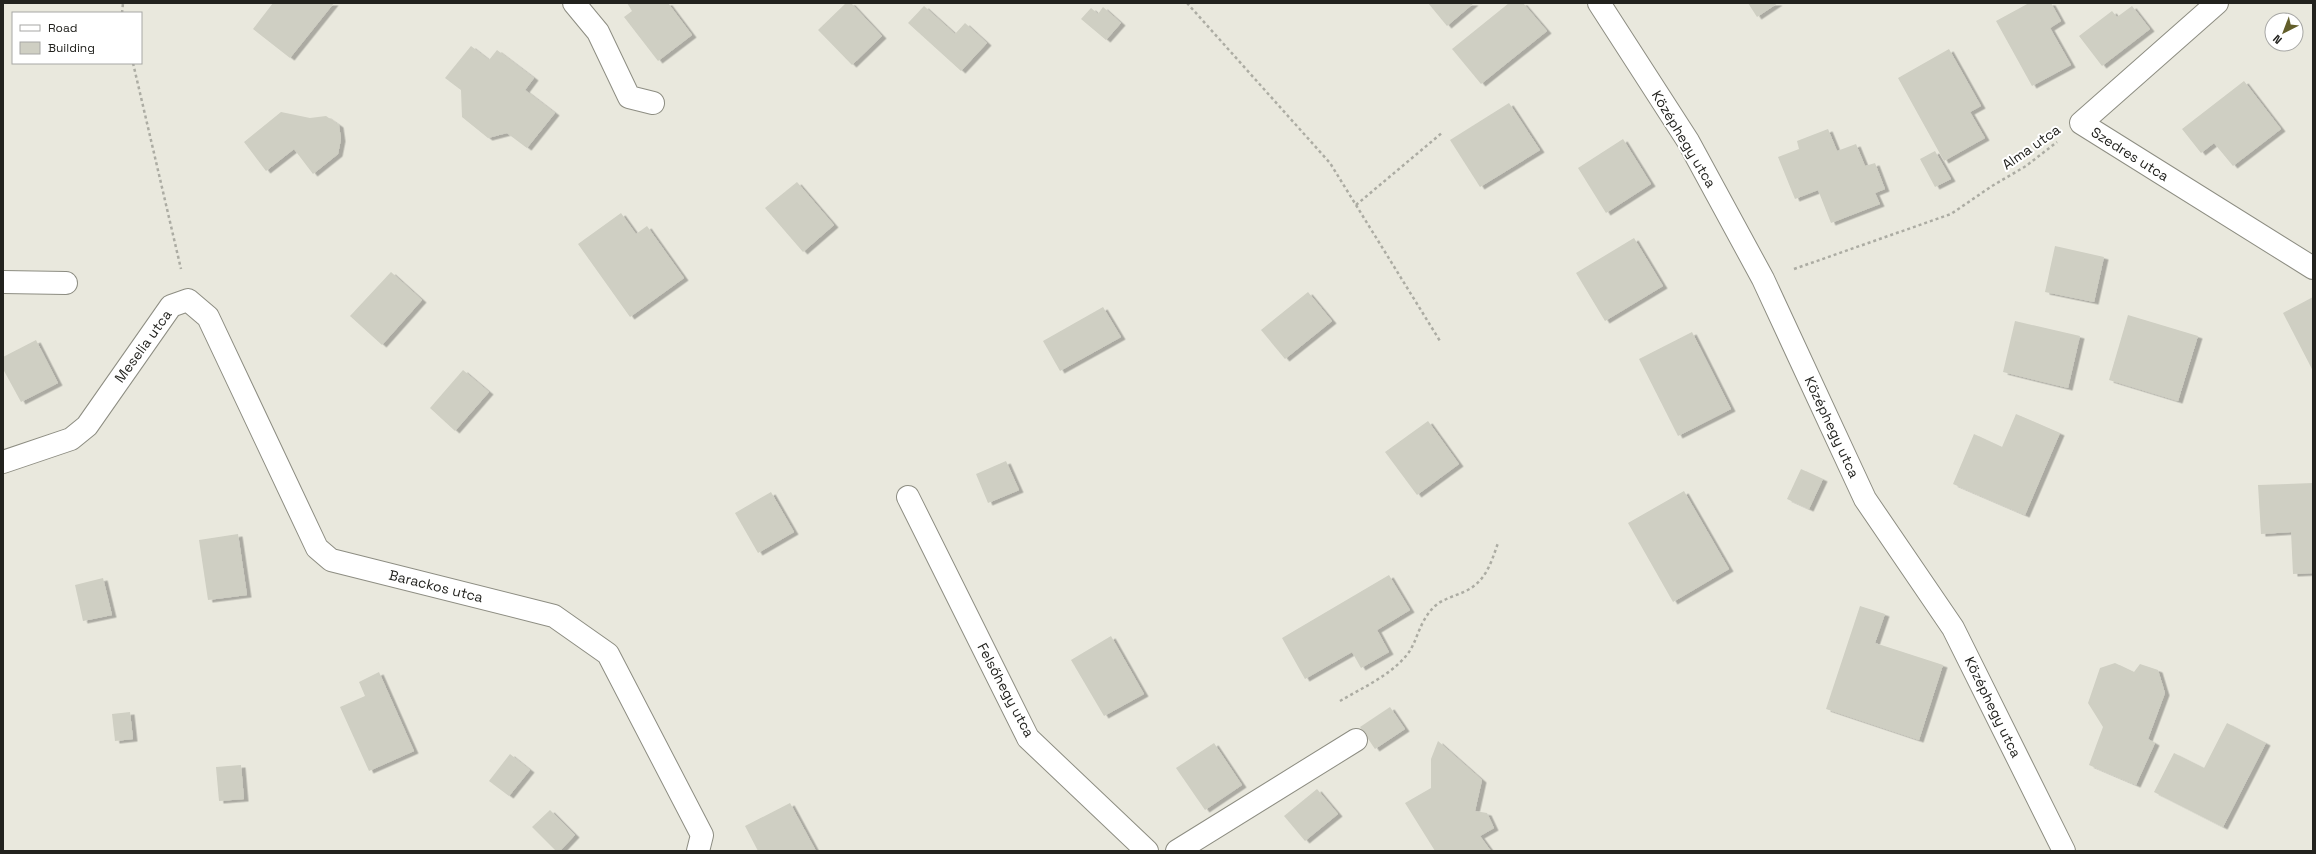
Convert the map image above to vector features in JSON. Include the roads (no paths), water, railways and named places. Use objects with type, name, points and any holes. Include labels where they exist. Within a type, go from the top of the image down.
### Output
[{"type":"street","points":[[574,3],[598,32],[629,97],[653,103]]},
{"type":"street","name":"Középhegy utca","points":[[1599,3],[1688,141],[1764,279],[1865,499],[1953,628],[2064,851]]},
{"type":"street","name":"Szedres utca","points":[[2217,3],[2081,124],[2313,268]]},
{"type":"street","points":[[3,282],[66,284]]},
{"type":"street","name":"Meselia utca","points":[[3,462],[71,439],[87,426],[171,306],[188,300]]},
{"type":"street","name":"Barackos utca","points":[[188,300],[208,317],[317,548],[331,560],[554,616],[608,654],[702,835],[698,851]]},
{"type":"street","name":"Felsőhegy utca","points":[[908,497],[1028,738],[1148,851]]},
{"type":"street","points":[[1177,851],[1356,740]]}]
